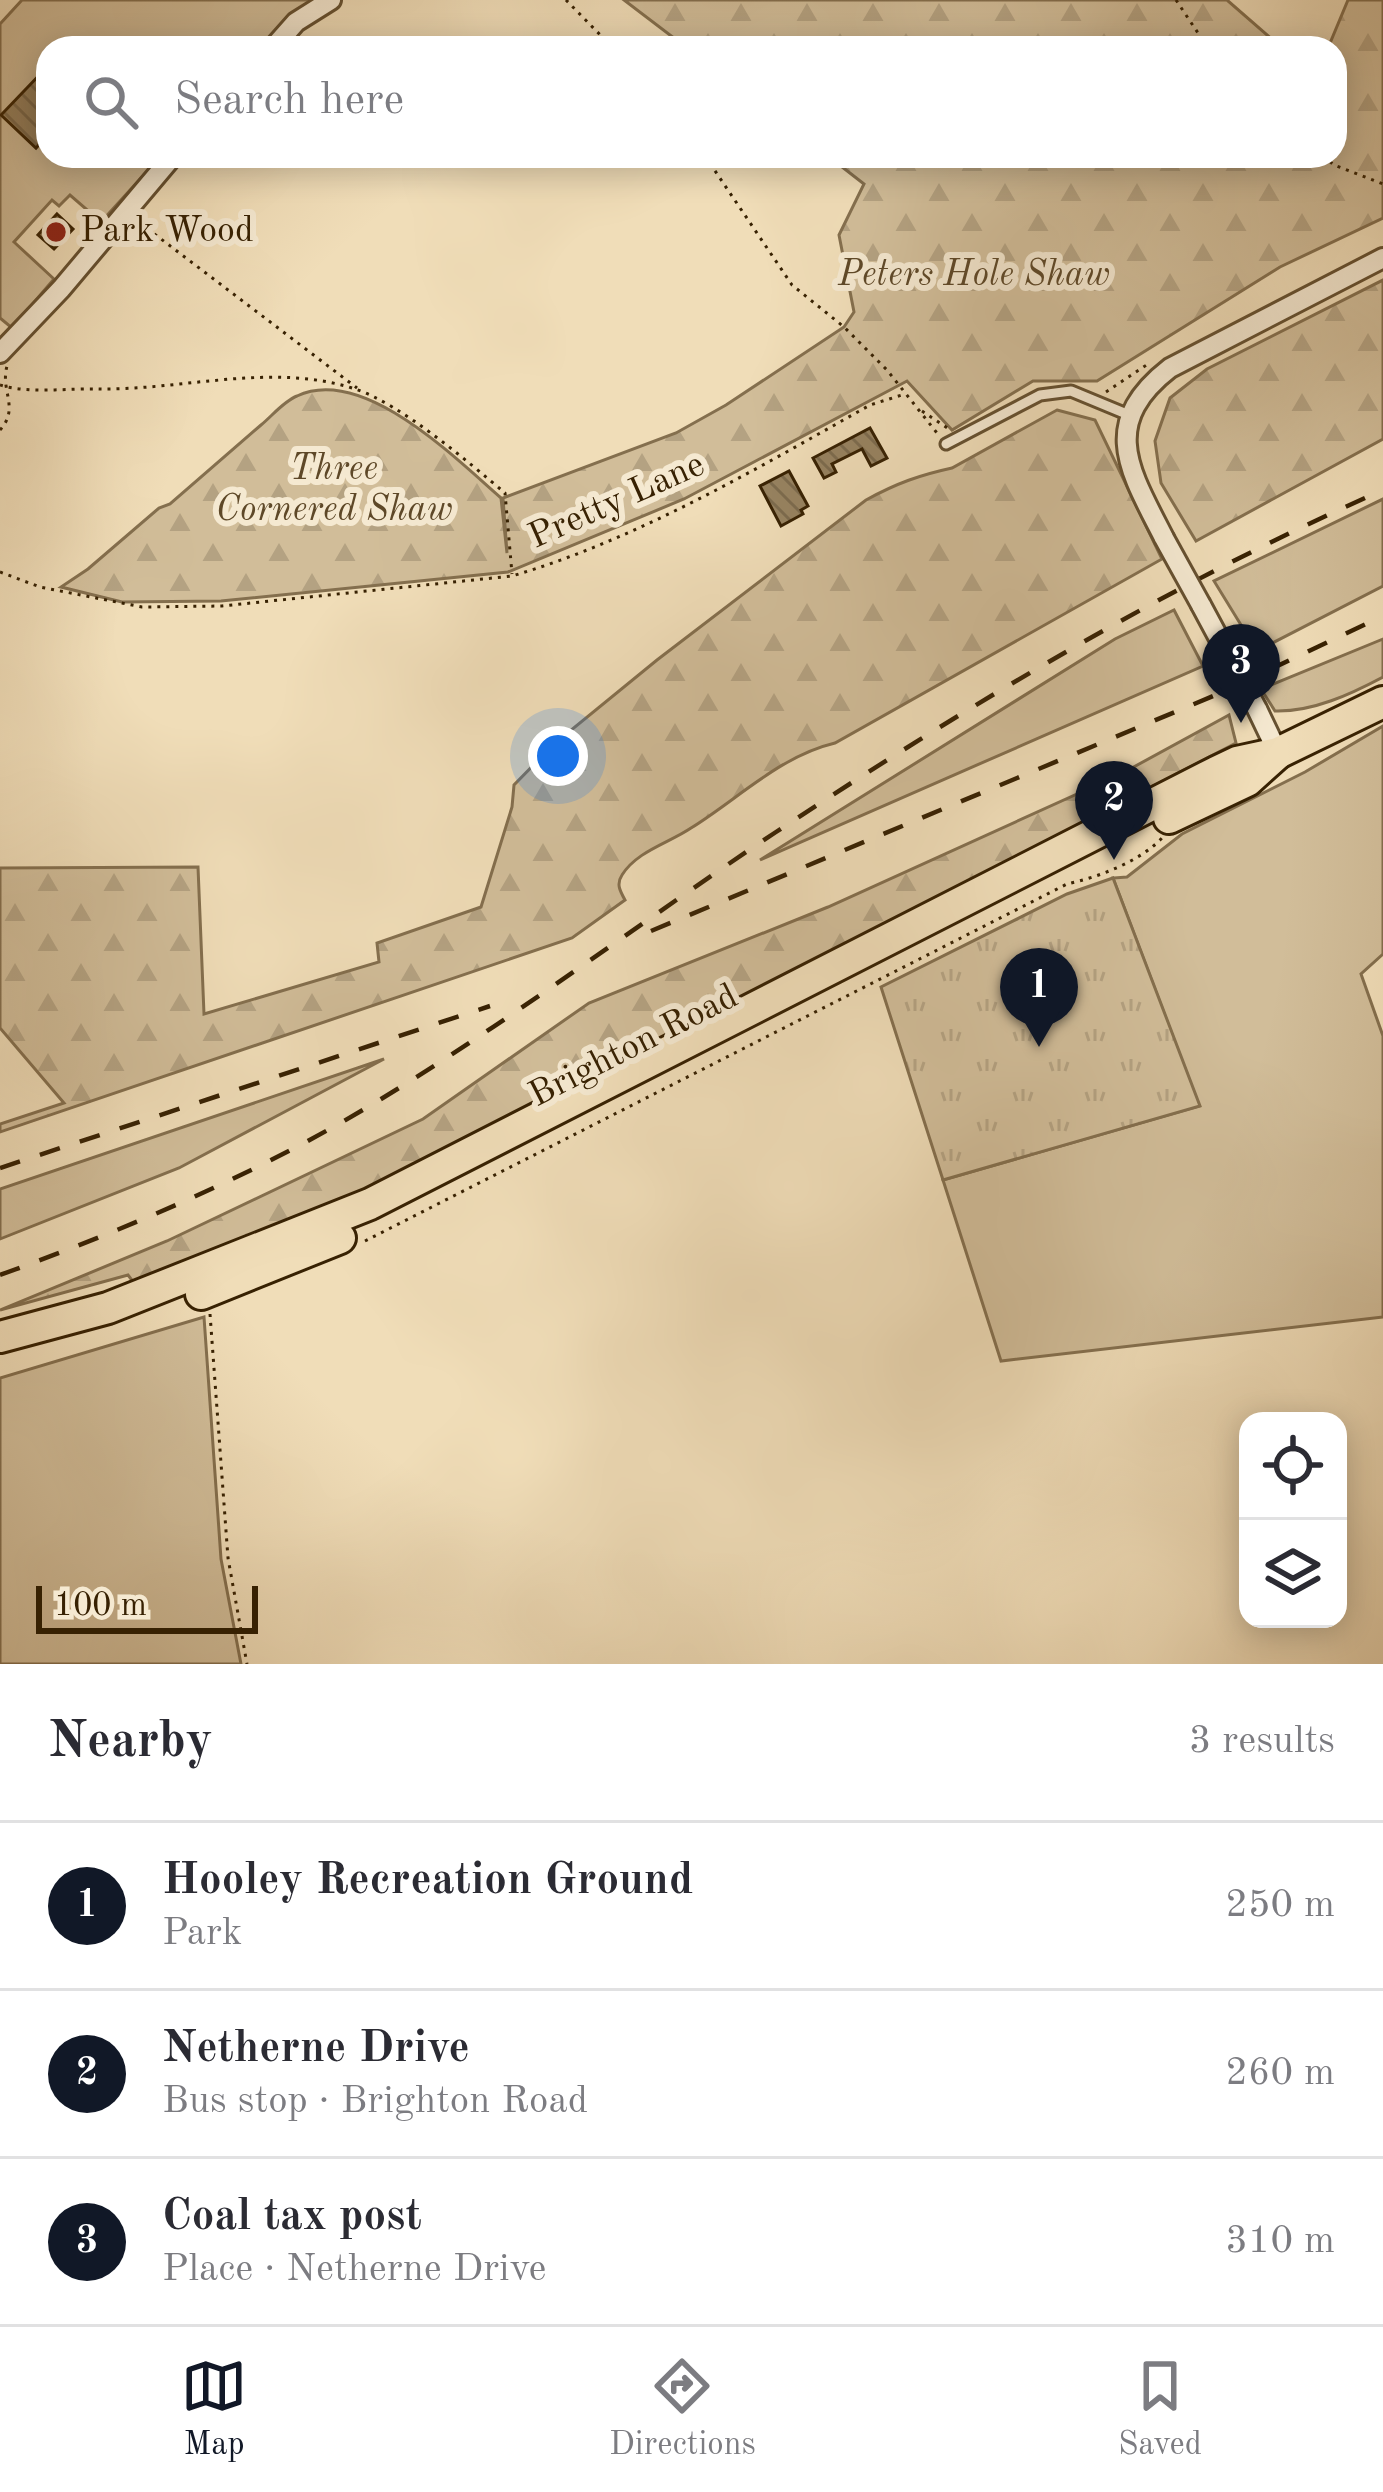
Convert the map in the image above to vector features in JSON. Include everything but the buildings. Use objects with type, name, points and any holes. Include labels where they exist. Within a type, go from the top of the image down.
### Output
[{"type":"highway","name":"Brighton Road","points":[[0,1336],[108,1307],[370,1204],[1216,772],[1278,753],[1383,701]]},
{"type":"highway","name":"Brighton Road","points":[[0,1355],[204,1293],[378,1221],[1126,838],[1247,781],[1278,753]]},
{"type":"street","points":[[284,36],[296,22],[331,0]]},
{"type":"street","points":[[3,360],[163,168]]},
{"type":"street","points":[[1278,753],[1128,465],[1129,415],[1143,389],[1170,368],[1383,258]]},
{"type":"lane","points":[[946,444],[1040,395],[1071,391],[1129,415]]},
{"type":"path","points":[[566,0],[601,36]]},
{"type":"path","points":[[1177,0],[1200,36]]},
{"type":"path","points":[[713,168],[792,285],[844,327],[900,384],[946,444]]},
{"type":"path","points":[[1342,168],[1383,184]]},
{"type":"path","points":[[135,219],[359,390],[445,443],[505,493],[512,576]]},
{"type":"path","points":[[0,430],[11,408],[2,386],[3,360]]},
{"type":"path","points":[[2,386],[142,389],[241,378],[327,382],[359,390]]},
{"type":"path","name":"Pretty Lane","points":[[0,572],[40,587],[142,607],[222,606],[512,576],[648,523],[870,405],[905,394]]},
{"type":"path","points":[[918,409],[940,420],[959,438]]},
{"type":"path","points":[[362,1242],[902,965],[1067,884],[1090,879],[1154,848],[1166,835]]},
{"type":"path","points":[[209,1306],[228,1558],[247,1664]]},
{"type":"green space","points":[[22,0],[313,0],[272,36],[36,36],[36,168],[150,168],[101,222],[70,195],[59,206],[52,200],[14,242],[54,279],[12,328],[0,318],[0,24]]},
{"type":"green space","points":[[624,0],[1227,0],[1268,36],[671,36]]},
{"type":"green space","name":"Peters Hole Shaw","points":[[1348,0],[1383,0],[1383,218],[1280,267],[1097,381],[1033,381],[952,430],[907,381],[684,499],[508,572],[221,601],[122,602],[61,587],[170,504],[287,401],[323,390],[350,393],[406,420],[482,481],[501,498],[507,553],[503,498],[676,433],[844,327],[854,312],[839,235],[864,184],[843,168],[1347,168],[1347,36],[1333,36]]},
{"type":"green space","points":[[1383,280],[1383,439],[1196,541],[1161,483],[1155,441],[1170,398],[1207,369]]},
{"type":"green space","points":[[1057,410],[1095,420],[1162,559],[835,743],[778,768],[636,860],[619,881],[625,900],[572,938],[0,1132],[0,1124],[64,1103],[0,1028],[0,868],[198,867],[204,1014],[379,962],[377,943],[481,907],[512,807],[514,785],[554,744],[657,660],[866,500],[909,480],[952,468]]},
{"type":"green space","points":[[1383,499],[1383,586],[1257,651],[1214,581]]},
{"type":"green space","points":[[1174,610],[1203,666],[760,860],[1115,639]]},
{"type":"green space","points":[[1383,639],[1383,677],[1345,695],[1275,711],[1261,689]]},
{"type":"green space","points":[[1229,715],[1236,743],[368,1195],[137,1287],[128,1275],[0,1310],[167,1241],[423,1119],[589,1003],[828,907],[1119,775]]},
{"type":"green space","points":[[1383,726],[1383,954],[1361,974],[1383,1036],[1383,1317],[1001,1361],[943,1180],[1199,1106],[1113,878],[1127,877],[1182,834],[1305,772]]},
{"type":"green space","points":[[1113,878],[1200,1106],[943,1180],[881,987],[1067,894]]},
{"type":"green space","points":[[384,1059],[179,1168],[0,1239],[0,1189]]},
{"type":"green space","points":[[204,1317],[221,1559],[241,1664],[0,1664],[0,1378]]},
{"type":"railway","points":[[0,1275],[198,1195],[340,1123],[485,1032],[776,832],[997,692],[1226,565],[1383,490]]},
{"type":"railway","points":[[651,931],[1218,694],[1383,616]]},
{"type":"railway","points":[[0,1168],[490,1006]]},
{"type":"place","name":"Park Wood","points":[[56,232]]},
{"type":"place","name":"Coal tax post","points":[[1241,723]]},
{"type":"place","name":"Netherne Drive","points":[[1114,860]]},
{"type":"place","name":"Hooley Recreation Ground","points":[[1039,1047]]},
{"type":"park label","name":"Three Cornered Shaw","points":[[334,490]]}]
